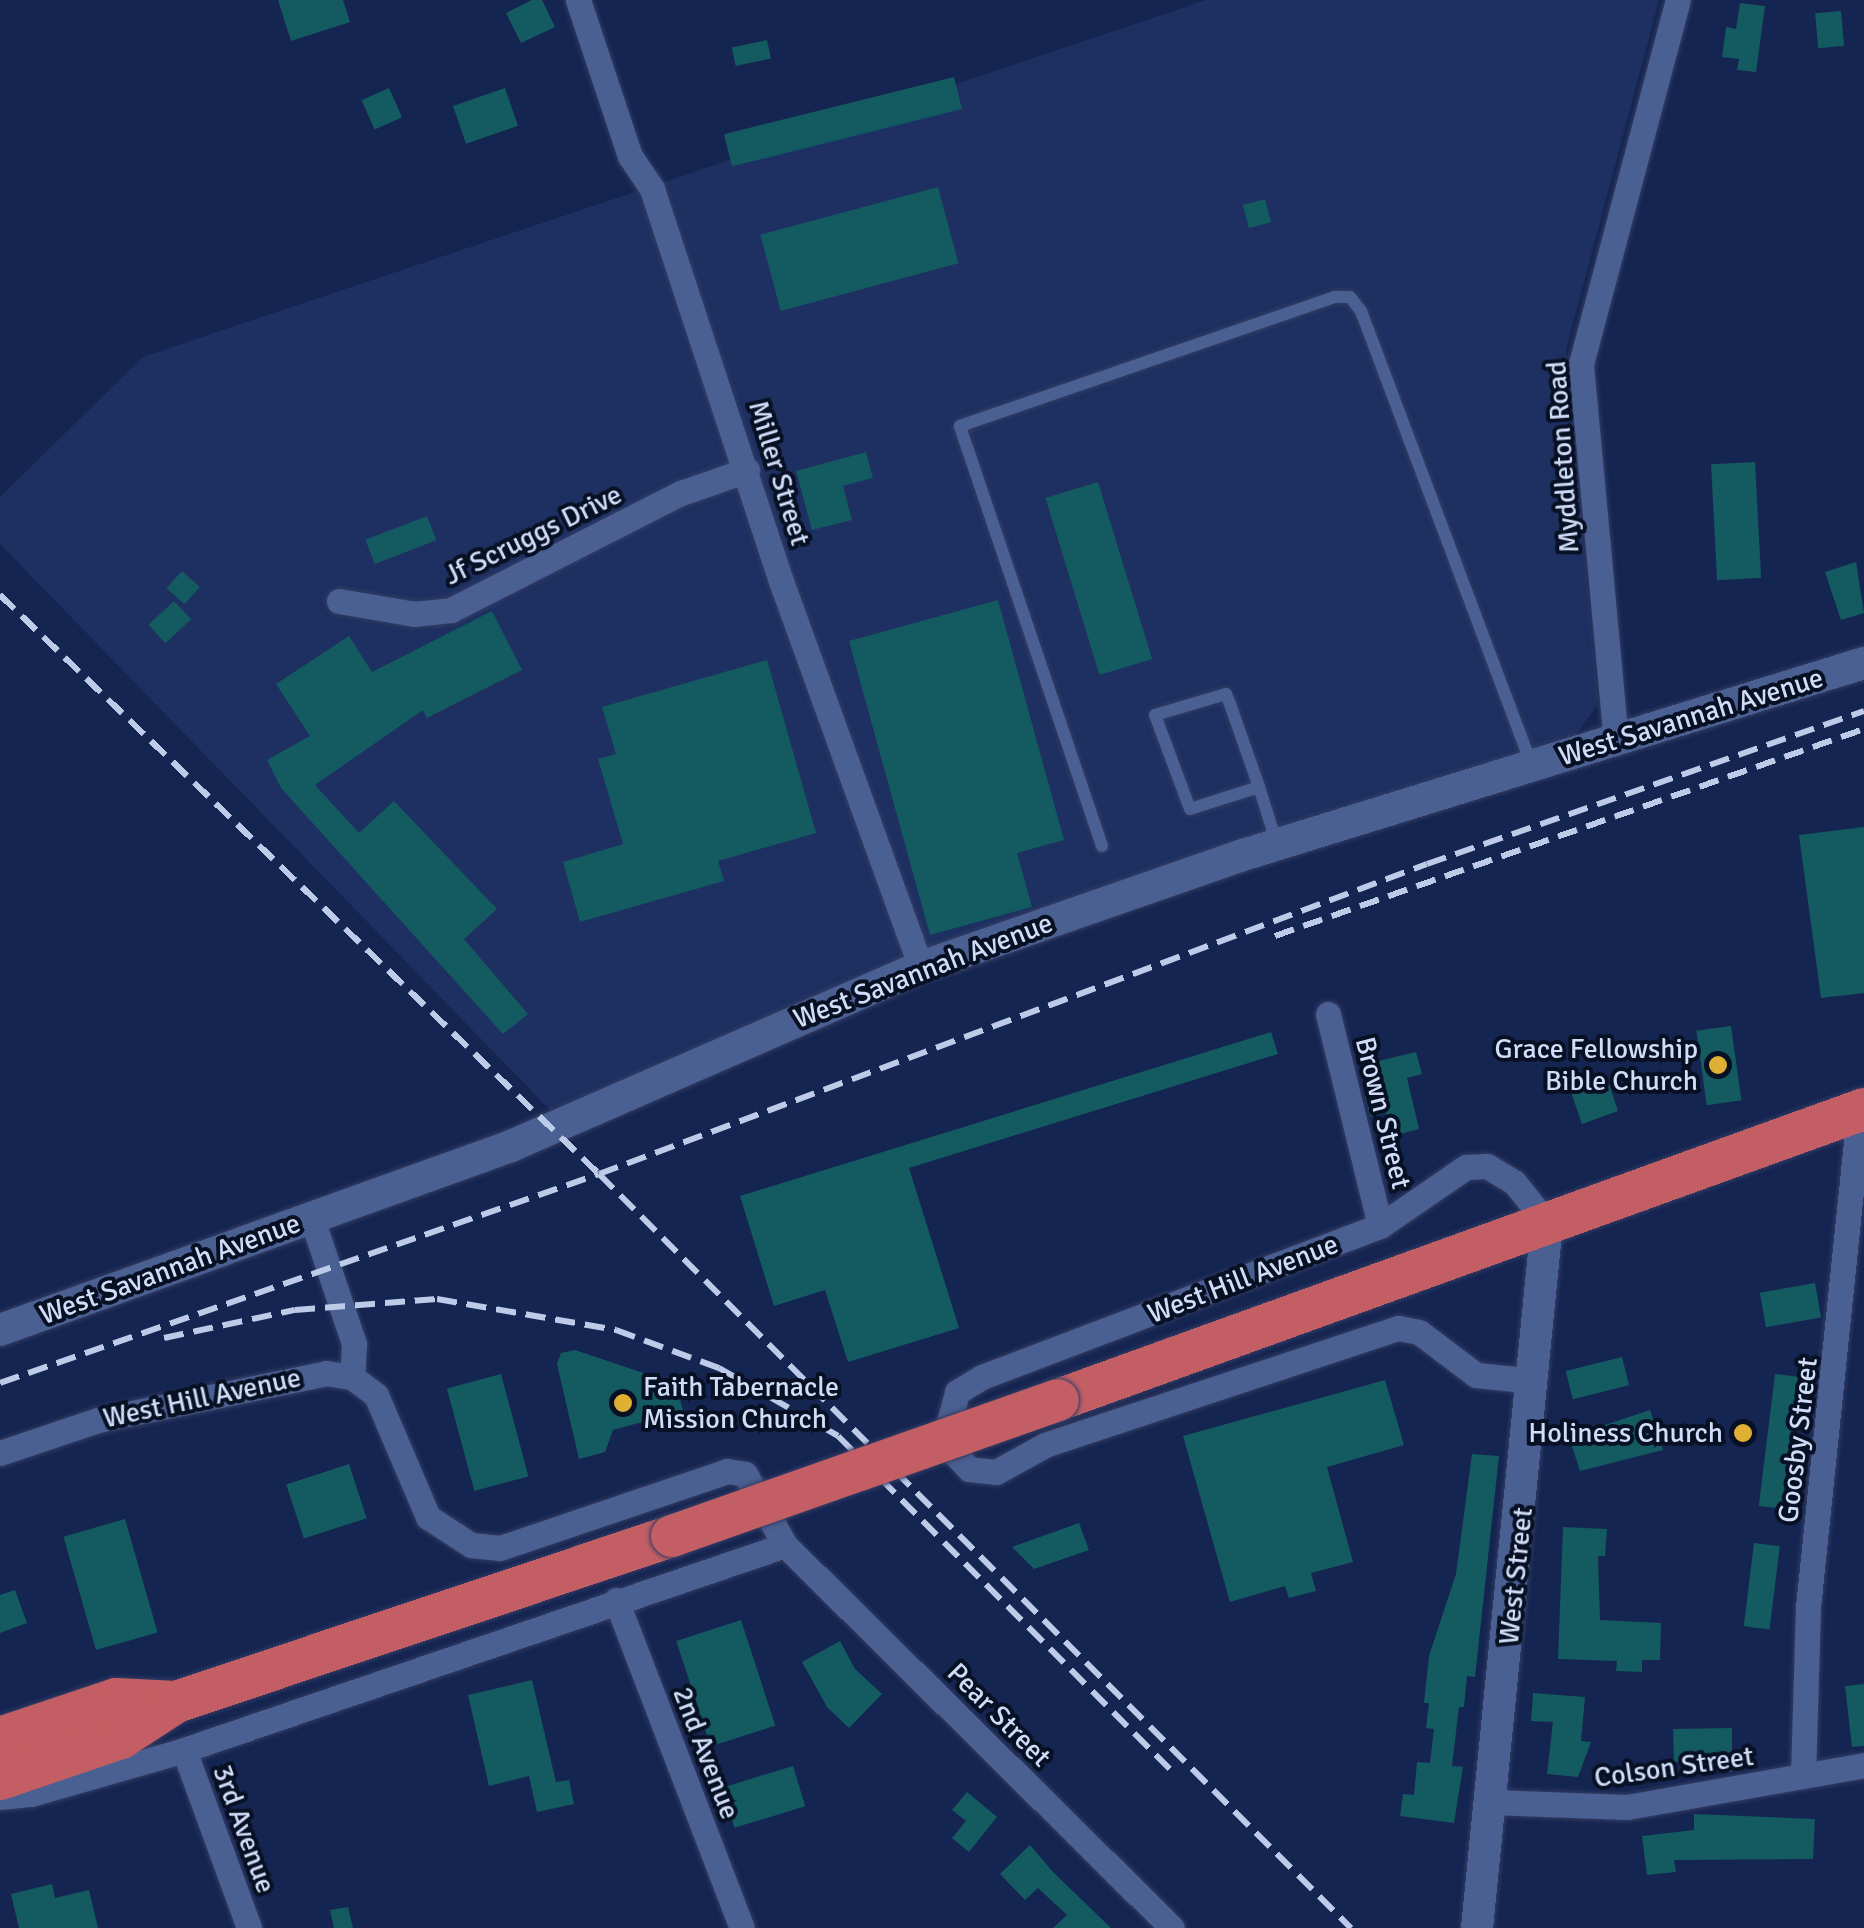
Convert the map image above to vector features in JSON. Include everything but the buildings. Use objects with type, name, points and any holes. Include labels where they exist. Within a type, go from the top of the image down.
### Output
[{"type":"highway","name":"West Hill Avenue","points":[[0,1779],[121,1738],[176,1702],[672,1536],[1862,1110]]},
{"type":"highway","name":"West Hill Avenue","points":[[0,1738],[116,1698],[176,1702]]},
{"type":"street","name":"Miller Street","points":[[578,0],[630,156],[652,189],[921,966]]},
{"type":"street","name":"Myddleton Road","points":[[1616,742],[1581,364],[1678,0]]},
{"type":"street","name":"Jf Scruggs Drive","points":[[338,601],[414,614],[452,610],[682,493],[747,470]]},
{"type":"street","name":"West Savannah Avenue","points":[[0,1330],[511,1146],[921,966],[1278,844],[1864,662]]},
{"type":"street","name":"Brown Street","points":[[1328,1014],[1380,1226]]},
{"type":"street","name":"Goosby Street","points":[[1804,1776],[1808,1607],[1862,1110]]},
{"type":"street","name":"West Hill Avenue","points":[[1534,1381],[1476,1375],[1419,1332],[1398,1328],[1046,1446],[996,1472],[969,1469],[953,1452],[949,1409],[957,1392],[982,1377],[1380,1226],[1466,1166],[1487,1166],[1514,1182],[1548,1223]]},
{"type":"street","points":[[0,1796],[31,1794],[184,1750],[785,1545],[758,1487],[745,1474],[727,1471],[500,1548],[471,1545],[428,1517],[392,1424],[376,1395],[352,1378],[354,1344],[312,1219]]},
{"type":"street","name":"West Street","points":[[1478,1928],[1548,1223]]},
{"type":"street","name":"West Hill Avenue","points":[[0,1453],[98,1420],[257,1383],[326,1373],[352,1378]]},
{"type":"street","name":"Pear Street","points":[[785,1545],[1172,1928]]},
{"type":"street","name":"2nd Avenue","points":[[616,1600],[742,1928]]},
{"type":"street","name":"3rd Avenue","points":[[184,1750],[249,1928]]},
{"type":"street","name":"Colson Street","points":[[1491,1802],[1628,1807],[1864,1765]]},
{"type":"lane","points":[[1102,846],[960,426],[1334,296],[1350,297],[1361,311],[1532,766]]},
{"type":"lane","points":[[1258,787],[1190,809],[1155,715],[1226,694],[1278,844]]},
{"type":"shaded area","points":[[1206,0],[1659,0],[1566,350],[1598,704],[1573,739],[553,1113],[0,544],[0,497],[143,357]]},
{"type":"railway","points":[[0,595],[599,1174],[1351,1928]]},
{"type":"railway","points":[[0,1383],[599,1174],[1427,864],[1864,711]]},
{"type":"railway","points":[[1275,936],[1864,729]]},
{"type":"railway","points":[[164,1338],[295,1310],[437,1299],[616,1330],[719,1368],[838,1436],[1173,1772]]},
{"type":"place","name":"Grace Fellowship Bible Church","points":[[1718,1065]]},
{"type":"place","name":"Faith Tabernacle Mission Church","points":[[623,1403]]},
{"type":"place","name":"Holiness Church","points":[[1743,1433]]}]
